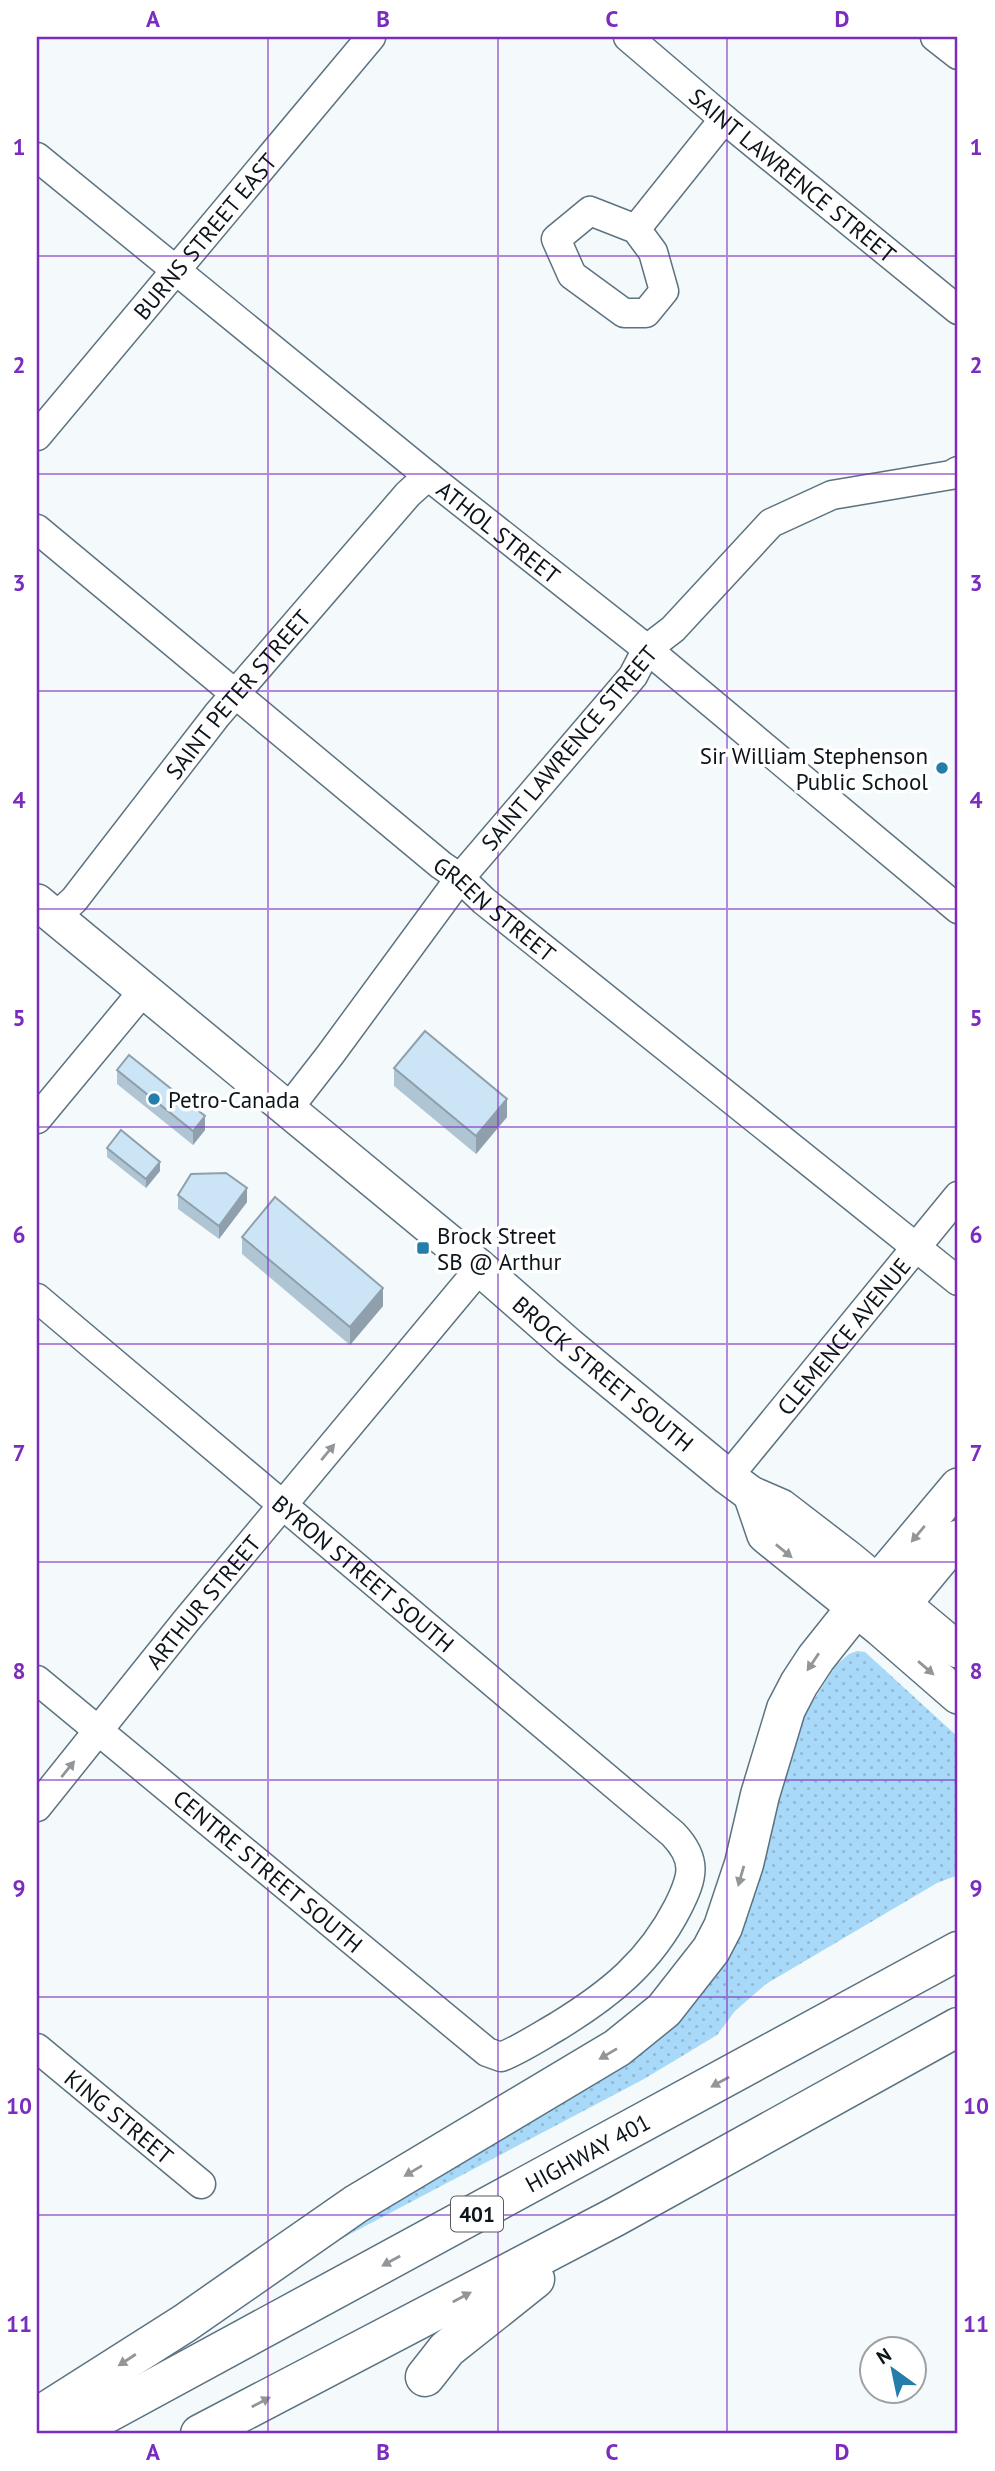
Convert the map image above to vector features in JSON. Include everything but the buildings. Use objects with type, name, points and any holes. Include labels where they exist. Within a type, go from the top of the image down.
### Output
[{"type":"highway","points":[[37,2417],[196,2316],[356,2204],[617,2048],[664,2010],[705,1959],[723,1927],[741,1875],[760,1795],[786,1709],[816,1658],[879,1606]]},
{"type":"highway","points":[[779,2049],[958,1944]]},
{"type":"highway","name":"HIGHWAY 401","points":[[69,2434],[958,1951]]},
{"type":"highway","points":[[200,2434],[620,2213],[958,2028]]},
{"type":"highway","points":[[425,2377],[447,2349],[620,2213],[958,2056]]},
{"type":"main road","name":"BROCK STREET SOUTH","points":[[46,910],[740,1485]]},
{"type":"main road","points":[[740,1485],[765,1535],[879,1606],[958,1650]]},
{"type":"main road","points":[[879,1606],[958,1486]]},
{"type":"main road","points":[[879,1606],[958,1538]]},
{"type":"main road","points":[[879,1606],[958,1696]]},
{"type":"street","name":"BURNS STREET EAST","points":[[37,436],[371,37]]},
{"type":"street","name":"SAINT LAWRENCE STREET","points":[[628,37],[958,310]]},
{"type":"street","points":[[935,37],[958,55]]},
{"type":"street","points":[[636,229],[724,119]]},
{"type":"street","name":"ATHOL STREET","points":[[37,157],[428,476],[647,649],[958,909]]},
{"type":"street","name":"SAINT LAWRENCE STREET","points":[[288,1109],[460,878],[633,676],[647,649],[673,629],[771,523],[832,495],[951,475],[958,471]]},
{"type":"street","name":"SAINT PETER STREET","points":[[46,910],[74,900],[236,694],[408,494],[428,476]]},
{"type":"street","name":"GREEN STREET","points":[[37,529],[460,878],[484,901],[958,1281]]},
{"type":"street","points":[[37,1119],[144,990]]},
{"type":"street","name":"CLEMENCE AVENUE","points":[[740,1485],[917,1246],[958,1196]]},
{"type":"street","name":"ARTHUR STREET","points":[[37,1807],[186,1621],[480,1268]]},
{"type":"street","name":"BYRON STREET SOUTH","points":[[37,1298],[673,1834],[687,1850],[692,1874],[665,1933],[643,1960],[596,2003],[516,2051],[501,2057]]},
{"type":"street","name":"CENTRE STREET SOUTH","points":[[37,1680],[486,2052],[501,2057]]},
{"type":"street","name":"KING STREET","points":[[37,2048],[201,2184]]},
{"type":"shaded area","points":[[857,1651],[865,1652],[958,1737],[958,1875],[937,1883],[766,1984],[735,2011],[717,2035],[644,2079],[297,2262],[643,2050],[761,1865],[803,1717],[836,1665]]},
{"type":"place","name":"Sir William Stephenson Public School","points":[[942,768]]},
{"type":"place","name":"Petro-Canada","points":[[154,1099]]},
{"type":"place","name":"Brock Street SB @ Arthur","points":[[423,1248]]}]
